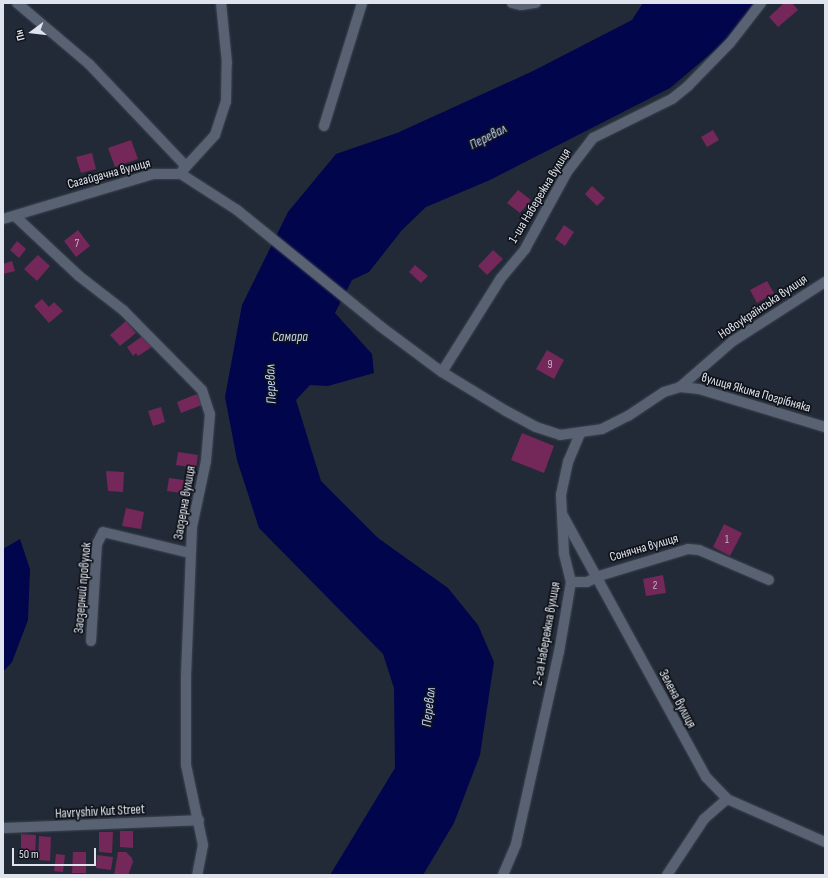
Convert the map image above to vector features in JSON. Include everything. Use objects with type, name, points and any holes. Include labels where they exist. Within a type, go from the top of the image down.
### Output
[{"type":"street","points":[[17,3],[89,64],[183,170],[237,210],[380,326],[442,372],[536,427],[560,435],[580,434],[602,429],[628,416],[664,392],[680,387]]},
{"type":"street","points":[[183,170],[215,135],[226,102],[227,63],[221,3]]},
{"type":"street","points":[[324,126],[362,3]]},
{"type":"street","points":[[512,3],[521,5],[536,3]]},
{"type":"street","name":"1-ша Набережна вулиця","points":[[442,372],[502,278],[525,248],[567,172],[593,138],[635,114],[672,99],[688,86],[730,44],[761,3]]},
{"type":"street","name":"Сагайдачна вулиця","points":[[3,219],[16,217],[153,174],[183,170]]},
{"type":"street","name":"Заозерна вулиця","points":[[16,217],[79,276],[123,310],[202,390],[210,414],[190,553],[186,766],[199,820],[203,845],[197,875]]},
{"type":"street","name":"Новоукраїнська вулиця","points":[[680,387],[733,341],[825,282]]},
{"type":"street","name":"вулиця Якима Погрібняка","points":[[680,387],[698,389],[825,426]]},
{"type":"street","name":"2-га Набережна вулиця","points":[[503,875],[516,844],[559,652],[571,582],[564,553],[561,511],[568,462],[580,434]]},
{"type":"street","name":"Зелена вулиця","points":[[561,511],[599,576],[699,766],[727,799],[825,842]]},
{"type":"street","name":"Заозерний провулок","points":[[91,641],[97,544],[103,532],[190,553]]},
{"type":"street","name":"Сонячна вулиця","points":[[571,582],[587,582],[599,576],[688,549],[699,550],[769,580]]},
{"type":"street","points":[[668,875],[704,819],[727,799]]},
{"type":"street","name":"Havryshiv Kut Street","points":[[3,828],[199,820]]},
{"type":"water","name":"Самара","points":[[643,3],[753,3],[735,33],[670,88],[490,180],[426,207],[402,230],[369,272],[352,280],[335,313],[372,354],[374,373],[328,386],[310,385],[296,400],[321,481],[378,538],[448,588],[478,625],[494,662],[480,755],[454,823],[423,875],[330,875],[395,768],[394,688],[383,654],[259,528],[237,460],[225,397],[242,305],[288,212],[336,154],[397,133],[533,71],[632,20]]},
{"type":"water","points":[[20,539],[30,569],[28,620],[12,662],[3,672],[3,549]]},
{"type":"building","points":[[784,3],[792,3],[798,10],[778,27],[769,17]]},
{"type":"building","points":[[713,130],[719,140],[707,147],[701,137]]},
{"type":"building","points":[[131,140],[138,159],[115,167],[108,148]]},
{"type":"building","points":[[92,153],[96,169],[81,173],[76,157]]},
{"type":"building","points":[[592,186],[605,198],[597,206],[585,194]]},
{"type":"building","points":[[518,190],[531,200],[520,213],[507,203]]},
{"type":"building","points":[[564,225],[574,232],[565,246],[555,239]]},
{"type":"building","points":[[78,230],[90,246],[76,257],[64,241]]},
{"type":"building","points":[[17,241],[26,249],[19,258],[10,250]]},
{"type":"building","points":[[493,250],[503,259],[487,275],[478,266]]},
{"type":"building","points":[[38,255],[50,266],[37,281],[24,269]]},
{"type":"building","points":[[12,261],[15,271],[3,274],[3,264]]},
{"type":"building","points":[[415,265],[428,276],[421,283],[409,272]]},
{"type":"building","points":[[767,281],[774,293],[757,303],[750,290]]},
{"type":"building","points":[[42,299],[49,307],[54,302],[63,311],[49,323],[34,306]]},
{"type":"building","points":[[126,321],[136,333],[120,346],[110,335]]},
{"type":"building","points":[[144,335],[152,347],[138,356],[136,353],[133,356],[127,347]]},
{"type":"building","points":[[547,350],[564,360],[554,379],[536,369]]},
{"type":"building","points":[[197,394],[202,405],[181,413],[177,402]]},
{"type":"building","points":[[161,407],[165,422],[153,426],[148,411]]},
{"type":"building","points":[[522,433],[554,446],[544,473],[511,460]]},
{"type":"building","points":[[178,452],[198,455],[196,468],[176,465]]},
{"type":"building","points":[[106,471],[124,472],[123,492],[108,491]]},
{"type":"building","points":[[169,478],[191,481],[189,494],[167,491]]},
{"type":"building","points":[[126,508],[144,512],[141,529],[122,526]]},
{"type":"building","points":[[724,524],[742,533],[730,556],[713,547]]},
{"type":"building","points":[[663,575],[666,593],[646,596],[643,579]]},
{"type":"building","points":[[120,831],[133,831],[133,848],[120,847]]},
{"type":"building","points":[[99,832],[113,832],[112,853],[99,852]]},
{"type":"building","points":[[21,834],[36,835],[35,855],[21,855]]},
{"type":"building","points":[[39,836],[51,837],[50,861],[38,860]]},
{"type":"building","points":[[73,852],[86,852],[86,873],[72,873]]},
{"type":"building","points":[[118,852],[126,852],[132,858],[133,862],[128,875],[114,875]]},
{"type":"building","points":[[56,854],[65,855],[63,872],[54,871]]},
{"type":"building","points":[[97,855],[113,857],[111,870],[96,868]]},
{"type":"water label","name":"Перевал","points":[[488,137]]},
{"type":"water label","name":"Перевал","points":[[271,384]]},
{"type":"water label","name":"Перевал","points":[[429,707]]}]
